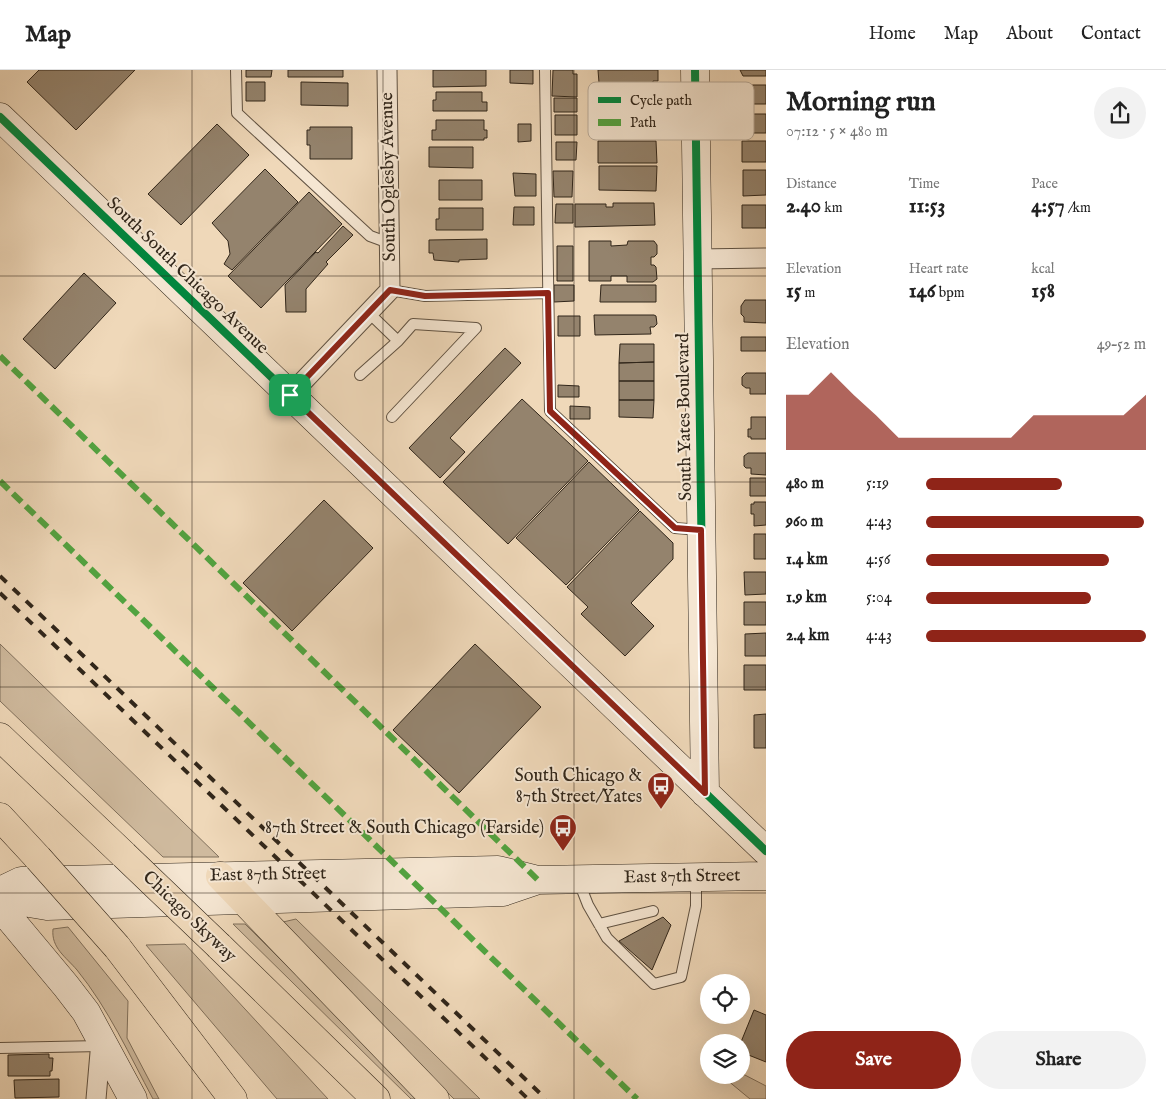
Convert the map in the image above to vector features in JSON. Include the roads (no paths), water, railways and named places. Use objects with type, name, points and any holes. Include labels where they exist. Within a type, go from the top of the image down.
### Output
[{"type":"highway","name":"Chicago Skyway","points":[[0,737],[376,1099]]},
{"type":"highway","points":[[0,817],[117,947],[233,1099]]},
{"type":"highway","points":[[220,876],[435,1099]]},
{"type":"main road","name":"South South Chicago Avenue","points":[[0,117],[766,851]]},
{"type":"main road","name":"South Yates Boulevard","points":[[696,140],[705,793]]},
{"type":"main road","name":"East 87th Street","points":[[0,891],[21,881],[498,870],[538,880],[766,876]]},
{"type":"main road","name":"East 87th Street","points":[[0,898],[42,906],[503,892],[538,880]]},
{"type":"main road","points":[[0,907],[86,1012],[101,1043],[133,1099]]},
{"type":"street","name":"South Oglesby Avenue","points":[[387,70],[390,290]]},
{"type":"street","points":[[698,259],[766,258]]},
{"type":"street","points":[[290,395],[390,290]]},
{"type":"street","points":[[96,1099],[101,1043]]},
{"type":"lane","points":[[236,70],[237,113],[370,236],[389,243]]},
{"type":"lane","points":[[545,70],[550,411],[675,528],[701,530]]},
{"type":"lane","points":[[390,290],[425,296],[548,293]]},
{"type":"lane","points":[[368,312],[398,341]]},
{"type":"lane","points":[[360,374],[398,341],[413,324],[476,328],[392,417]]},
{"type":"lane","points":[[577,879],[588,905],[607,938],[654,984],[681,977],[696,906],[696,877]]},
{"type":"lane","points":[[599,924],[653,911]]},
{"type":"lane","points":[[0,1048],[101,1043]]},
{"type":"railway","points":[[0,576],[546,1099]]},
{"type":"railway","points":[[0,593],[528,1099]]},
{"type":"place","name":"South Chicago & 87th Street/Yates","points":[[661,810]]},
{"type":"place","name":"87th Street & South Chicago (Farside)","points":[[563,852]]}]
